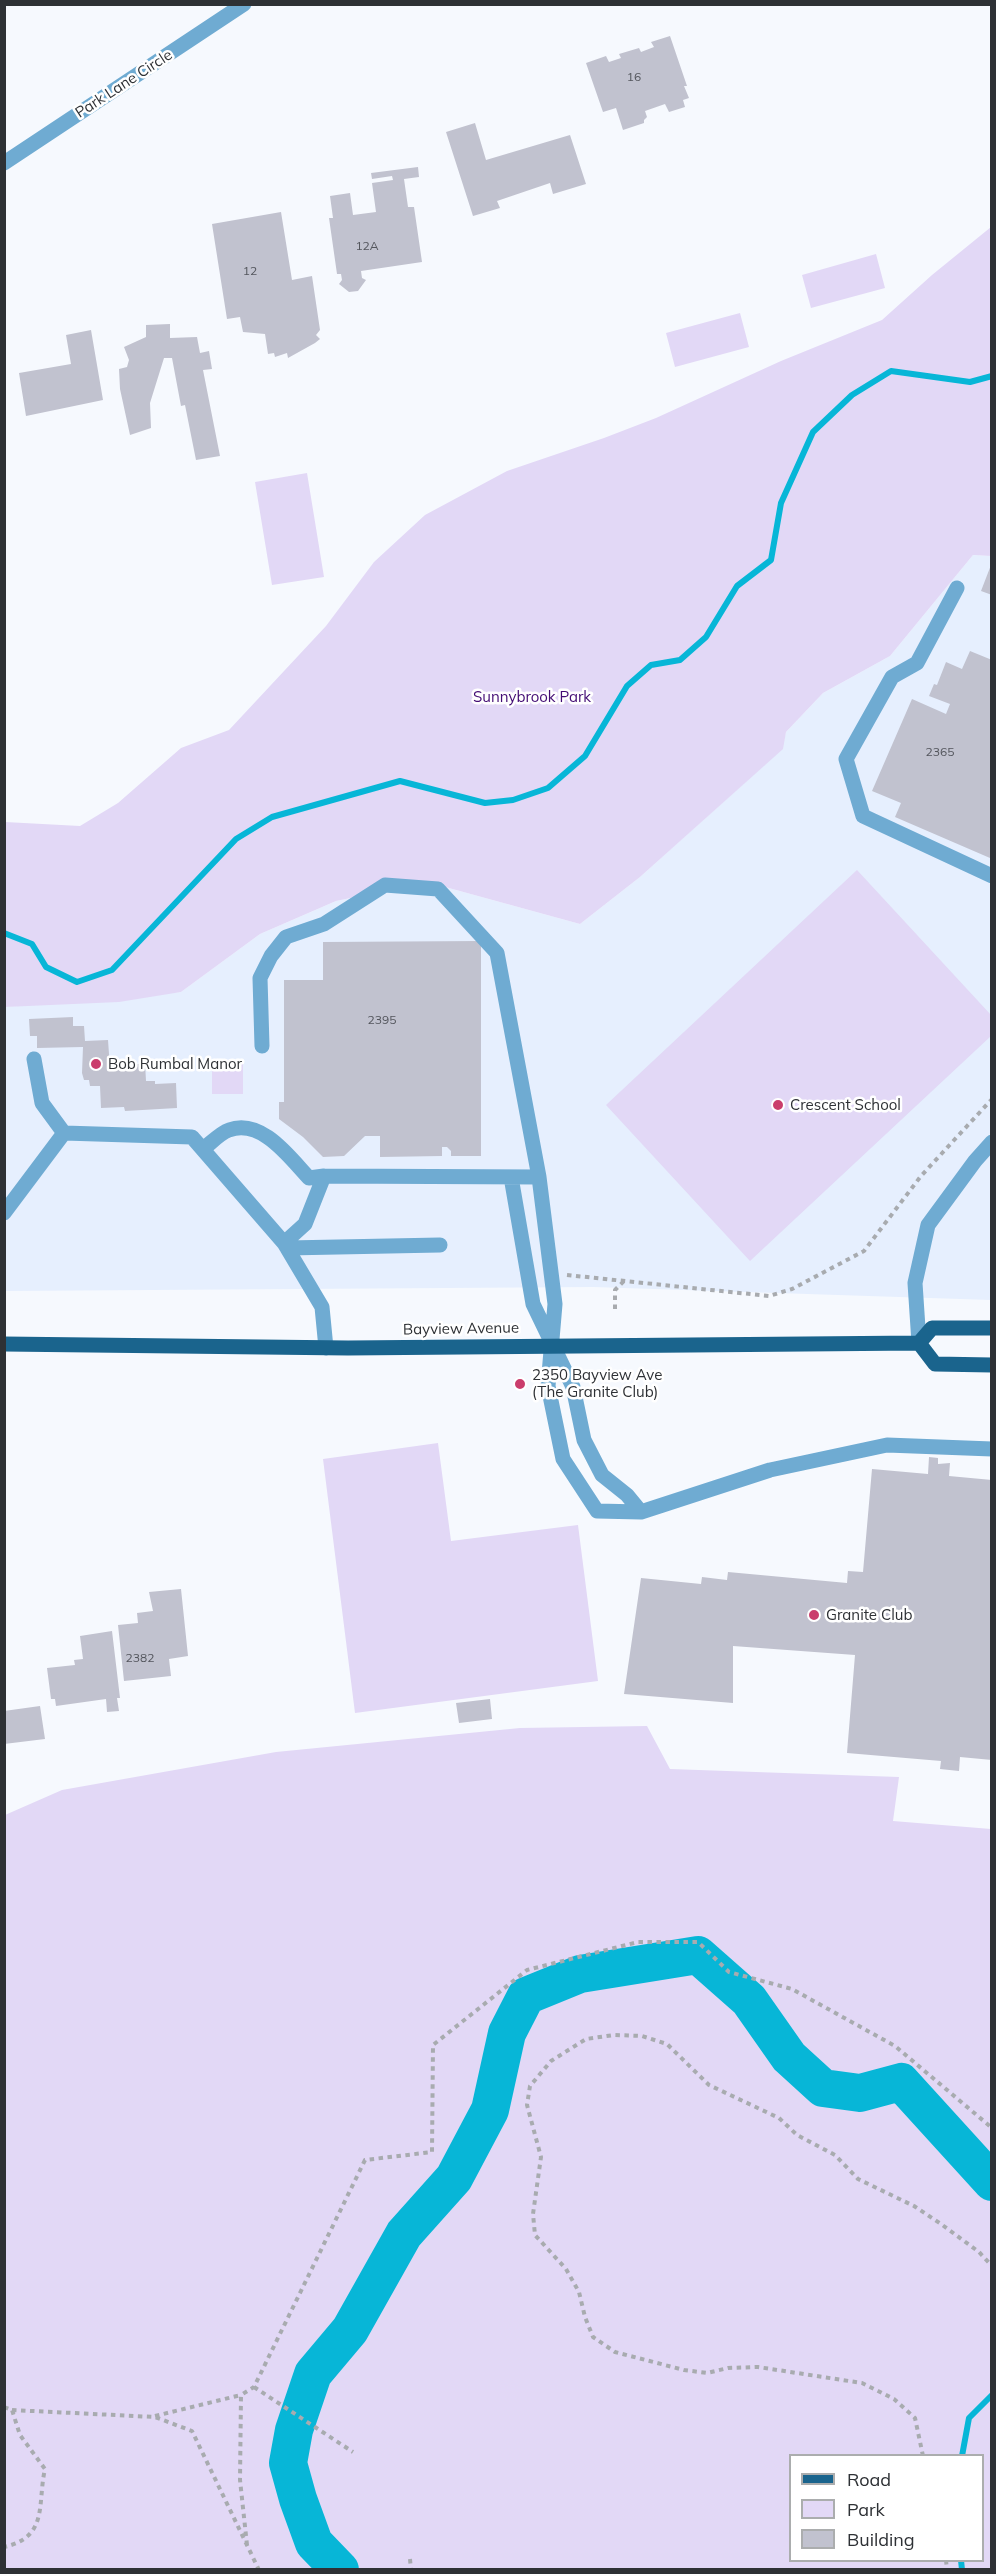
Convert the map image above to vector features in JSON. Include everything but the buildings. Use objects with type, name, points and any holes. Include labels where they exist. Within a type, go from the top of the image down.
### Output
[{"type":"main road","points":[[992,1328],[932,1328],[919,1344],[935,1364],[992,1365]]},
{"type":"main road","name":"Bayview Avenue","points":[[4,1344],[326,1348],[919,1344]]},
{"type":"street","name":"Park Lane Circle","points":[[4,163],[244,4]]},
{"type":"street","points":[[957,588],[917,663],[892,676],[846,759],[863,816],[992,876]]},
{"type":"street","points":[[261,1046],[260,978],[271,956],[286,937],[324,924],[384,885],[438,889],[497,953],[539,1177],[555,1304],[548,1386],[563,1459],[597,1511],[641,1512],[770,1470],[887,1445],[992,1449]]},
{"type":"street","points":[[34,1059],[42,1102],[64,1133]]},
{"type":"street","points":[[203,1149],[228,1130],[254,1131],[267,1134],[309,1178],[324,1176],[539,1177]]},
{"type":"street","points":[[64,1133],[192,1137],[286,1246],[322,1307],[326,1348]]},
{"type":"street","points":[[4,1213],[64,1133]]},
{"type":"street","points":[[919,1344],[915,1283],[928,1225],[975,1161],[992,1142]]},
{"type":"street","points":[[286,1246],[305,1224],[324,1176]]},
{"type":"street","points":[[511,1177],[532,1304],[573,1387],[584,1440],[602,1475],[627,1495],[641,1512]]},
{"type":"street","points":[[286,1246],[440,1245]]},
{"type":"path","points":[[551,1273],[769,1296],[792,1289],[864,1251],[921,1176],[992,1099]]},
{"type":"path","points":[[615,1309],[615,1290],[624,1281]]},
{"type":"path","points":[[4,2407],[12,2410],[155,2417],[241,2396],[254,2387],[365,2160],[432,2152],[433,2045],[527,1970],[638,1942],[698,1942],[729,1972],[792,1989],[895,2046],[992,2128]]},
{"type":"path","points":[[923,2454],[915,2418],[894,2399],[862,2383],[758,2367],[728,2368],[708,2373],[684,2370],[615,2352],[593,2337],[579,2292],[566,2269],[535,2235],[533,2214],[541,2157],[527,2105],[530,2086],[551,2061],[586,2039],[614,2035],[642,2036],[667,2044],[709,2085],[779,2118],[797,2135],[835,2155],[858,2179],[914,2206],[941,2224],[979,2252],[992,2266]]},
{"type":"path","points":[[254,2387],[353,2452]]},
{"type":"path","points":[[241,2396],[240,2480],[248,2545]]},
{"type":"path","points":[[4,2547],[19,2544],[33,2532],[41,2515],[41,2488],[45,2469],[20,2435],[12,2410]]},
{"type":"path","points":[[155,2417],[192,2431],[259,2570]]},
{"type":"path","points":[[410,2559],[411,2570]]},
{"type":"shaded area","points":[[973,555],[991,556],[991,1300],[593,1287],[5,1291],[5,1007],[181,992],[260,934],[336,901],[427,882],[580,924],[640,877],[782,749],[786,732],[823,693],[890,656]]},
{"type":"green space","name":"Sunnybrook Park","points":[[991,227],[991,556],[973,555],[890,656],[823,693],[786,732],[783,749],[640,877],[580,924],[427,882],[336,901],[260,934],[181,992],[119,1002],[5,1007],[5,822],[80,826],[118,803],[181,748],[229,730],[326,626],[374,562],[425,515],[507,471],[656,418],[781,361],[882,320]]},
{"type":"green space","points":[[876,254],[885,288],[811,308],[802,275]]},
{"type":"green space","points":[[740,313],[749,347],[675,367],[666,333]]},
{"type":"green space","points":[[307,473],[324,577],[272,585],[255,482]]},
{"type":"green space","points":[[857,870],[991,1015],[991,1036],[750,1261],[606,1105]]},
{"type":"green space","points":[[212,1063],[243,1064],[243,1094],[212,1094]]},
{"type":"green space","points":[[438,1443],[451,1541],[578,1525],[598,1681],[355,1713],[323,1459]]},
{"type":"green space","points":[[647,1726],[670,1769],[899,1777],[893,1821],[991,1829],[991,2569],[5,2569],[5,1815],[62,1790],[276,1752],[520,1728]]},
{"type":"waterway","points":[[4,933],[32,944],[46,967],[77,982],[112,970],[236,839],[272,817],[400,781],[485,803],[513,800],[548,788],[585,756],[627,686],[651,665],[680,660],[706,637],[737,586],[771,560],[781,503],[813,432],[852,395],[891,371],[970,382],[992,376]]},
{"type":"waterway","points":[[340,2570],[314,2543],[298,2499],[288,2463],[294,2430],[313,2374],[350,2330],[404,2234],[454,2178],[490,2110],[507,2033],[526,1996],[580,1974],[698,1955],[749,2000],[789,2057],[823,2088],[860,2093],[901,2082],[992,2182]]},
{"type":"waterway","points":[[962,2454],[969,2418],[992,2395]]},
{"type":"waterway","points":[[961,2562],[962,2570]]},
{"type":"place","name":"Bob Rumbal Manor","points":[[96,1064]]},
{"type":"place","name":"Crescent School","points":[[778,1105]]},
{"type":"place","name":"2350 Bayview Ave (The Granite Club)","points":[[520,1384]]},
{"type":"place","name":"Granite Club","points":[[814,1615]]}]
